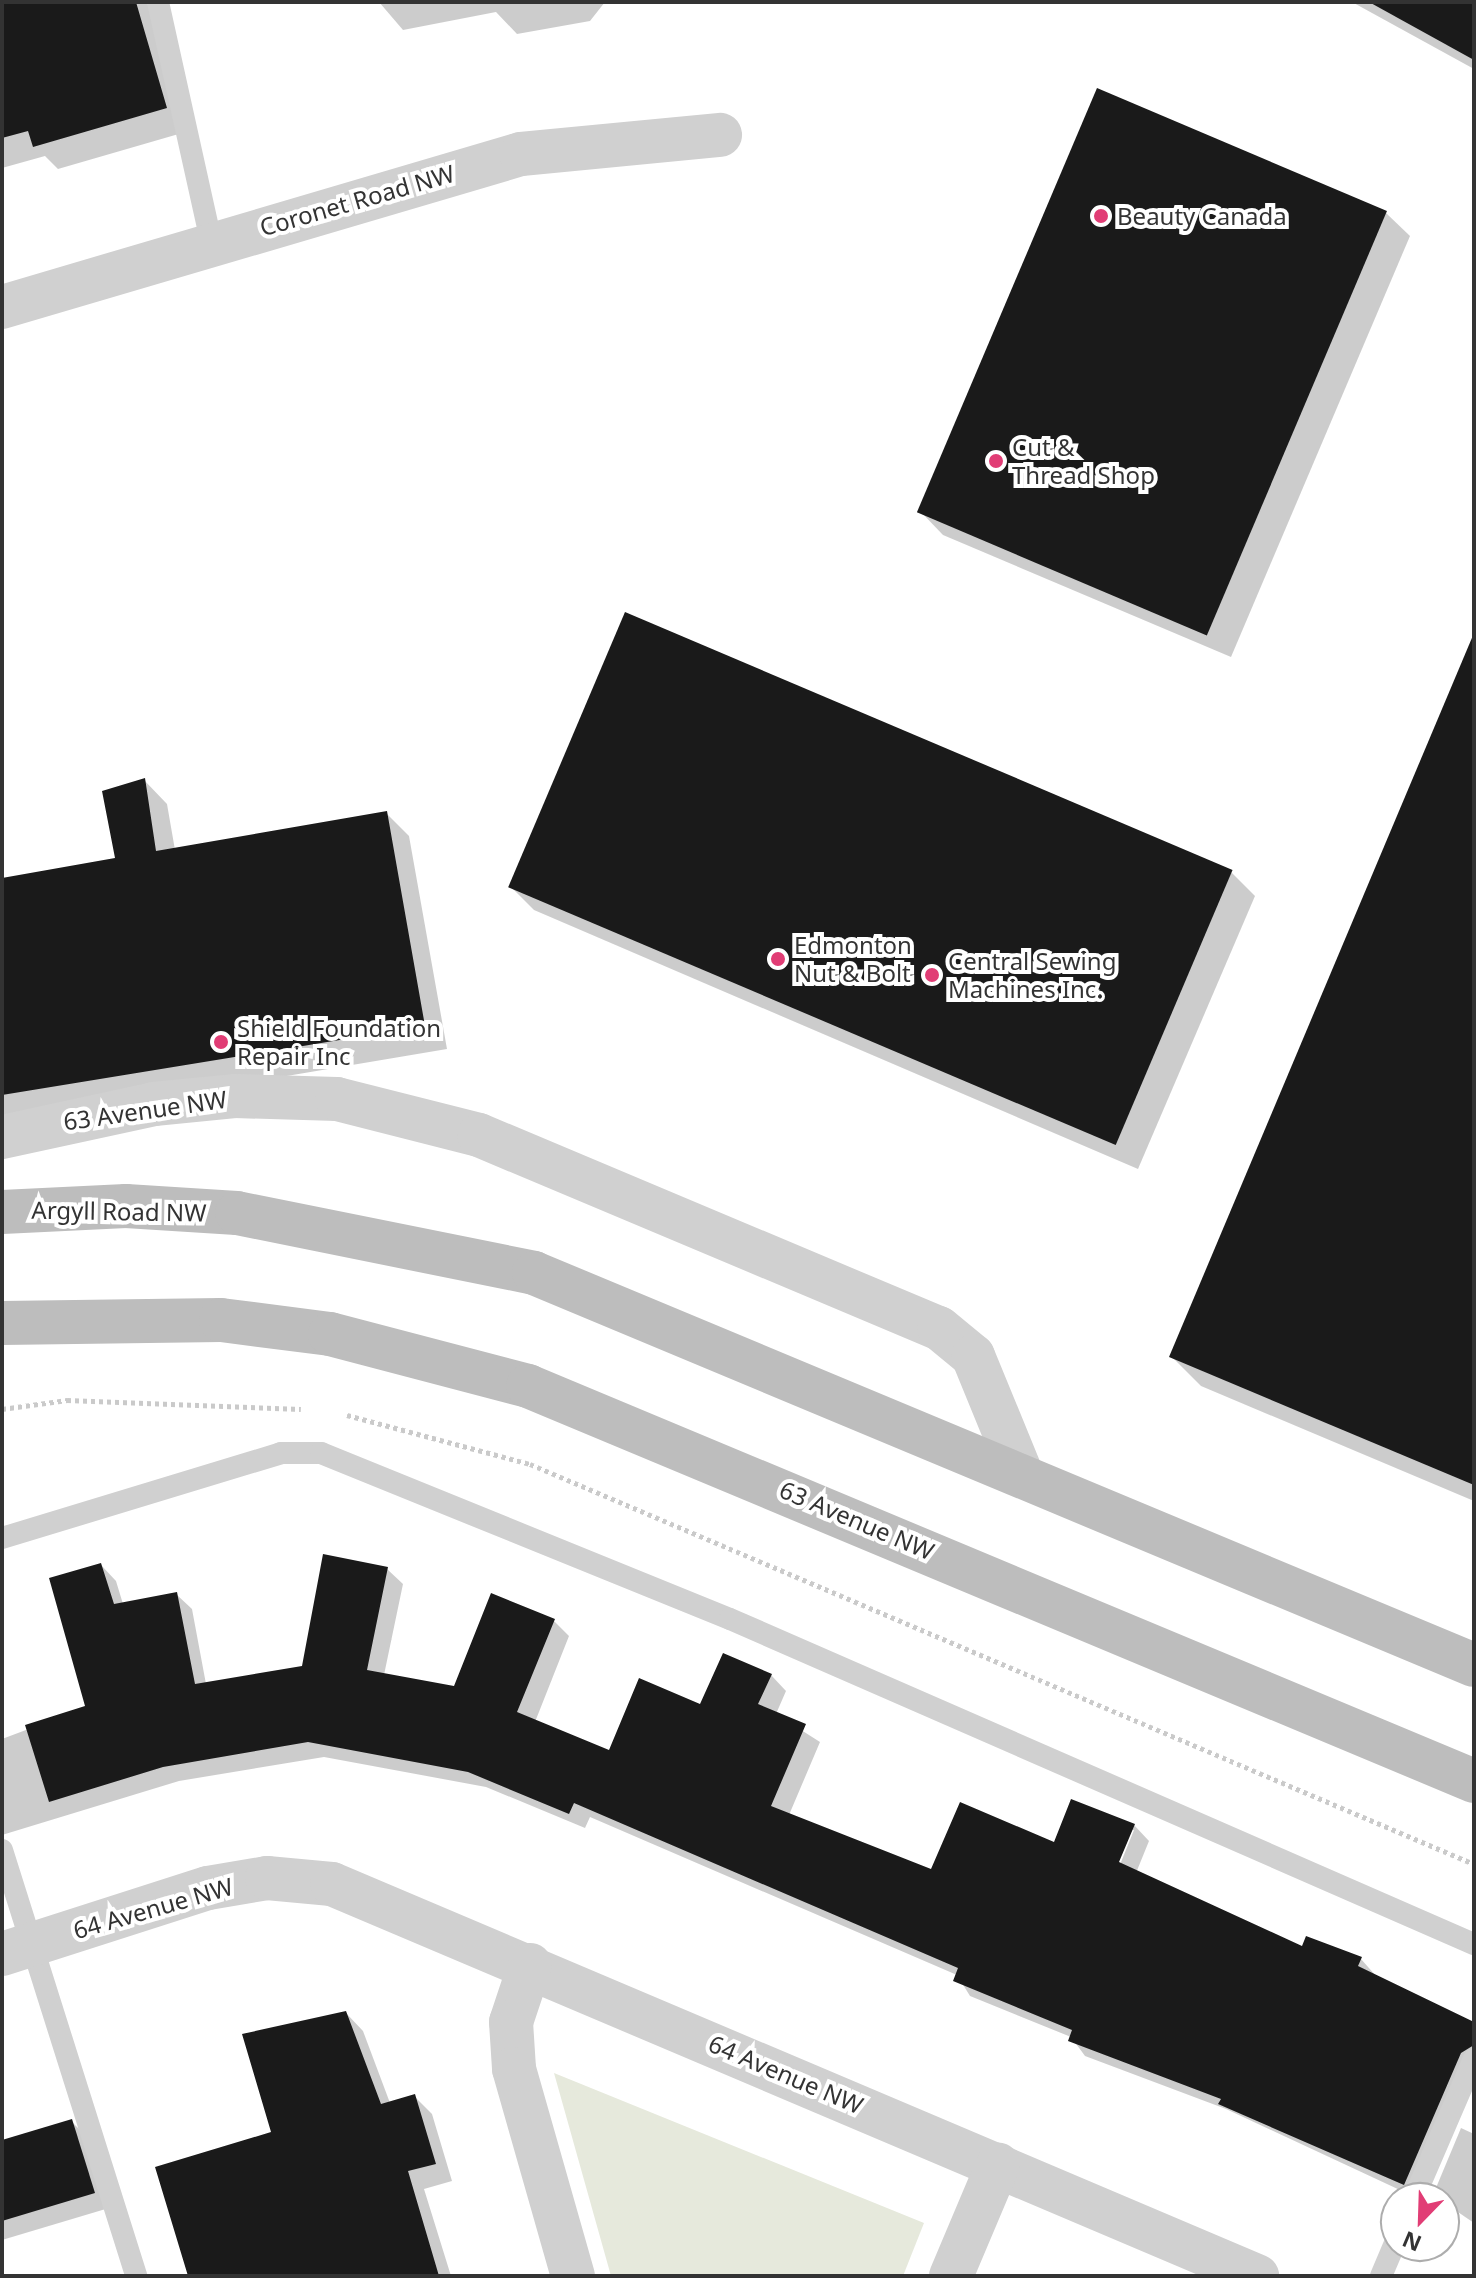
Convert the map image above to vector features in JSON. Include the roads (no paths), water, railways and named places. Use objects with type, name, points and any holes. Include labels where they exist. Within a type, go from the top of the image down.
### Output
[{"type":"main road","name":"Argyll Road NW","points":[[2,1212],[126,1206],[237,1213],[534,1273],[1021,1473]]},
{"type":"main road","name":"63 Avenue NW","points":[[2,1323],[221,1320],[330,1334],[528,1386],[1474,1781]]},
{"type":"main road","points":[[1021,1473],[1474,1665]]},
{"type":"street","name":"Coronet Road NW","points":[[2,307],[211,241],[521,154],[720,135]]},
{"type":"street","name":"63 Avenue NW","points":[[2,1137],[154,1104],[235,1096],[337,1099],[479,1135],[939,1328],[973,1356],[1021,1473]]},
{"type":"street","name":"64 Avenue NW","points":[[17,1949],[208,1888],[279,1879],[371,1896],[1257,2276]]},
{"type":"street","points":[[530,1965],[511,2022],[514,2069],[573,2276]]},
{"type":"street","points":[[951,2276],[998,2165]]},
{"type":"lane","points":[[158,2],[211,241]]},
{"type":"lane","points":[[2,1538],[281,1453],[321,1453],[730,1619],[1474,1944]]},
{"type":"lane","points":[[2,1850],[17,1949],[136,2276]]},
{"type":"lane","points":[[1421,2182],[1474,2059]]},
{"type":"place","name":"Beauty Canada","points":[[1101,216]]},
{"type":"place","name":"Cut & Thread Shop","points":[[996,461]]},
{"type":"place","name":"Edmonton Nut & Bolt","points":[[778,959]]},
{"type":"place","name":"Central Sewing Machines Inc.","points":[[932,975]]},
{"type":"place","name":"Shield Foundation Repair Inc","points":[[221,1042]]}]
